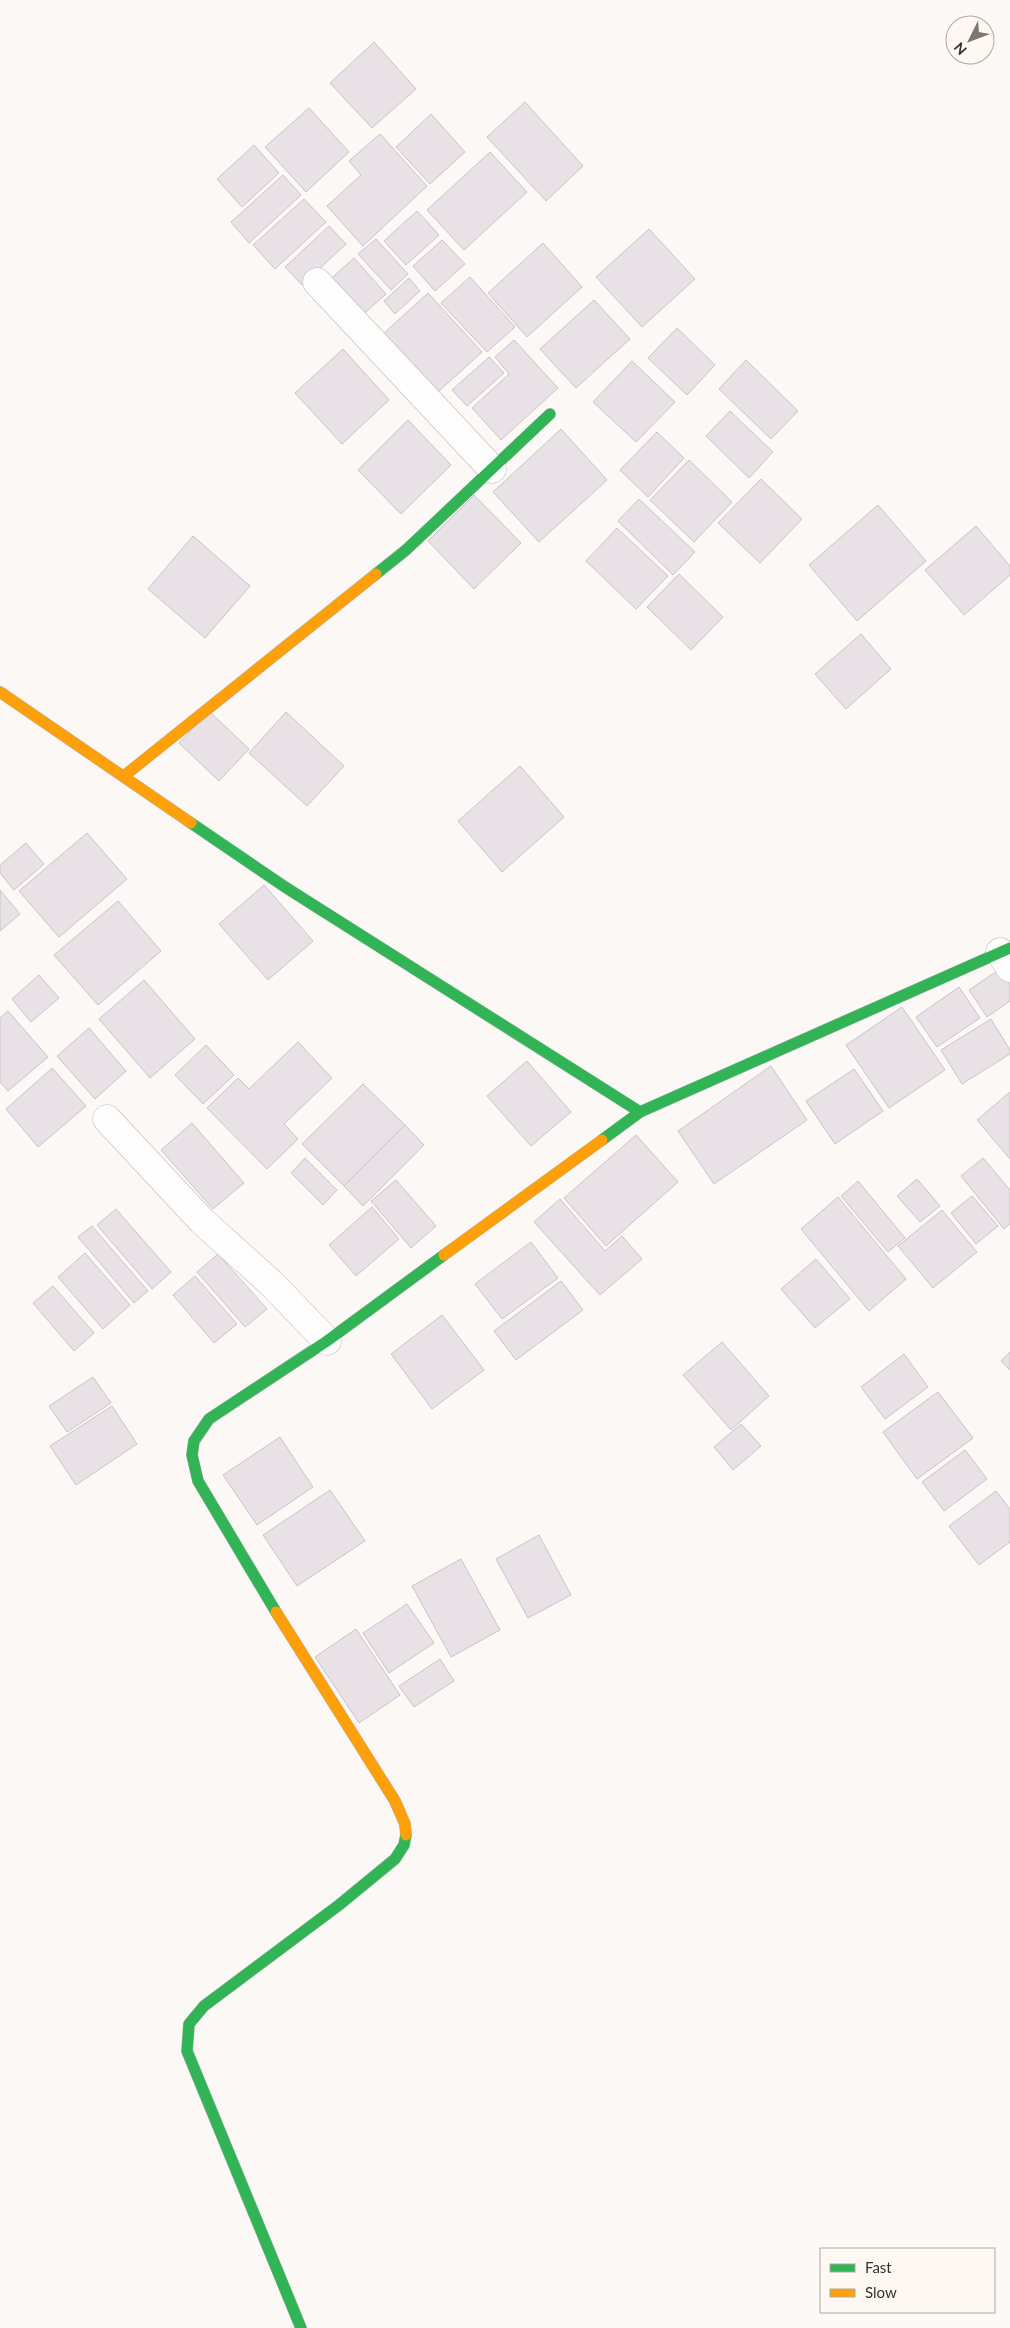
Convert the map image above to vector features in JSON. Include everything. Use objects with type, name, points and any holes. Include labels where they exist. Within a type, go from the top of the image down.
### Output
[{"type":"street","points":[[317,282],[492,469]]},
{"type":"street","points":[[124,776],[406,550],[550,414]]},
{"type":"street","points":[[0,692],[286,887],[640,1112]]},
{"type":"street","points":[[301,2328],[203,2094],[187,2051],[187,2030],[195,2015],[204,2006],[339,1904],[395,1859],[401,1853],[407,1839],[406,1829],[395,1802],[289,1634],[198,1481],[192,1466],[191,1455],[195,1435],[209,1419],[328,1341],[640,1112],[1007,956]]},
{"type":"street","points":[[107,1120],[190,1209],[271,1283],[328,1341]]},
{"type":"building","points":[[374,42],[416,89],[372,128],[330,83]]},
{"type":"building","points":[[525,102],[583,166],[546,201],[487,137]]},
{"type":"building","points":[[309,108],[349,152],[306,192],[265,147]]},
{"type":"building","points":[[431,114],[465,152],[430,184],[396,147]]},
{"type":"building","points":[[380,134],[427,186],[363,246],[327,206],[361,175],[349,161]]},
{"type":"building","points":[[254,145],[279,173],[242,207],[217,179]]},
{"type":"building","points":[[490,152],[527,192],[464,250],[427,210]]},
{"type":"building","points":[[283,175],[301,195],[249,243],[231,222]]},
{"type":"building","points":[[304,199],[326,222],[275,269],[253,245]]},
{"type":"building","points":[[417,211],[439,235],[406,265],[384,241]]},
{"type":"building","points":[[329,226],[346,244],[302,285],[285,267]]},
{"type":"building","points":[[649,229],[695,279],[642,327],[596,277]]},
{"type":"building","points":[[376,239],[408,274],[391,290],[358,254]]},
{"type":"building","points":[[442,240],[465,264],[435,291],[413,266]]},
{"type":"building","points":[[543,243],[582,287],[527,337],[488,293]]},
{"type":"building","points":[[354,258],[386,294],[357,320],[325,284]]},
{"type":"building","points":[[470,277],[515,327],[487,352],[441,303]]},
{"type":"building","points":[[409,278],[420,291],[395,314],[384,301]]},
{"type":"building","points":[[428,293],[482,352],[437,393],[383,334]]},
{"type":"building","points":[[594,300],[630,339],[576,388],[540,349]]},
{"type":"building","points":[[677,328],[715,365],[687,395],[648,358]]},
{"type":"building","points":[[514,340],[558,388],[501,440],[472,408],[509,374],[495,357]]},
{"type":"building","points":[[343,349],[389,400],[342,444],[295,393]]},
{"type":"building","points":[[489,357],[504,373],[467,406],[452,390]]},
{"type":"building","points":[[746,360],[798,411],[771,439],[719,389]]},
{"type":"building","points":[[632,361],[675,402],[636,442],[593,402]]},
{"type":"building","points":[[730,411],[773,452],[749,478],[706,436]]},
{"type":"building","points":[[408,420],[451,465],[401,514],[358,470]]},
{"type":"building","points":[[561,429],[607,480],[539,542],[493,492]]},
{"type":"building","points":[[657,432],[684,458],[648,497],[620,470]]},
{"type":"building","points":[[689,460],[732,502],[694,542],[650,500]]},
{"type":"building","points":[[761,479],[802,519],[760,563],[718,523]]},
{"type":"building","points":[[474,495],[521,543],[474,589],[428,541]]},
{"type":"building","points":[[639,499],[695,552],[673,575],[618,521]]},
{"type":"building","points":[[878,505],[926,561],[857,621],[809,565]]},
{"type":"building","points":[[976,526],[1010,566],[1010,575],[964,615],[925,570]]},
{"type":"building","points":[[617,528],[668,576],[636,609],[586,561]]},
{"type":"building","points":[[193,536],[250,586],[205,638],[148,589]]},
{"type":"building","points":[[679,574],[723,617],[691,650],[647,607]]},
{"type":"building","points":[[861,634],[891,669],[846,709],[815,674]]},
{"type":"building","points":[[209,711],[249,749],[219,781],[179,743]]},
{"type":"building","points":[[286,712],[344,766],[307,806],[249,753]]},
{"type":"building","points":[[520,766],[564,817],[502,872],[458,821]]},
{"type":"building","points":[[87,833],[127,879],[59,937],[19,891]]},
{"type":"building","points":[[26,843],[44,864],[14,890],[0,873],[0,865]]},
{"type":"building","points":[[264,885],[313,941],[268,980],[219,924]]},
{"type":"building","points":[[0,890],[20,914],[0,931]]},
{"type":"building","points":[[118,901],[161,951],[98,1005],[54,955]]},
{"type":"building","points":[[1003,967],[1010,978],[1010,1001],[987,1017],[969,990]]},
{"type":"building","points":[[39,975],[59,998],[31,1022],[12,999]]},
{"type":"building","points":[[144,980],[195,1039],[150,1078],[99,1019]]},
{"type":"building","points":[[959,987],[980,1018],[937,1047],[916,1017]]},
{"type":"building","points":[[902,1007],[945,1070],[889,1108],[846,1045]]},
{"type":"building","points":[[8,1011],[48,1057],[8,1091],[0,1082],[0,1018]]},
{"type":"building","points":[[991,1019],[1010,1050],[1010,1054],[962,1084],[941,1050]]},
{"type":"building","points":[[89,1028],[126,1071],[95,1099],[57,1056]]},
{"type":"building","points":[[298,1042],[332,1078],[284,1124],[298,1139],[267,1169],[207,1108],[238,1078],[249,1089]]},
{"type":"building","points":[[206,1045],[234,1075],[203,1104],[175,1075]]},
{"type":"building","points":[[527,1061],[571,1112],[531,1146],[487,1096]]},
{"type":"building","points":[[771,1066],[807,1120],[714,1184],[678,1131]]},
{"type":"building","points":[[52,1068],[86,1106],[38,1147],[6,1109]]},
{"type":"building","points":[[854,1069],[883,1111],[835,1144],[806,1101]]},
{"type":"building","points":[[363,1084],[405,1125],[344,1186],[302,1144]]},
{"type":"building","points":[[1010,1092],[1010,1159],[977,1120]]},
{"type":"building","points":[[192,1123],[244,1183],[213,1209],[161,1150]]},
{"type":"building","points":[[405,1125],[424,1145],[363,1206],[344,1186]]},
{"type":"building","points":[[636,1135],[678,1182],[606,1246],[564,1198]]},
{"type":"building","points":[[305,1158],[337,1190],[323,1205],[291,1173]]},
{"type":"building","points":[[983,1158],[1010,1190],[1010,1224],[1004,1229],[961,1176]]},
{"type":"building","points":[[917,1179],[940,1206],[920,1222],[897,1196]]},
{"type":"building","points":[[396,1180],[436,1226],[411,1248],[371,1201]]},
{"type":"building","points":[[858,1181],[905,1238],[888,1252],[841,1196]]},
{"type":"building","points":[[972,1196],[998,1226],[976,1244],[951,1213]]},
{"type":"building","points":[[838,1197],[906,1279],[869,1311],[801,1229]]},
{"type":"building","points":[[560,1199],[605,1251],[622,1236],[642,1259],[600,1295],[534,1222]]},
{"type":"building","points":[[372,1207],[399,1239],[356,1276],[329,1245]]},
{"type":"building","points":[[116,1209],[171,1272],[152,1289],[97,1225]]},
{"type":"building","points":[[942,1210],[977,1252],[933,1288],[898,1246]]},
{"type":"building","points":[[92,1226],[148,1291],[134,1303],[78,1237]]},
{"type":"building","points":[[531,1242],[558,1278],[502,1319],[475,1284]]},
{"type":"building","points":[[85,1253],[130,1305],[103,1329],[58,1277]]},
{"type":"building","points":[[218,1254],[267,1309],[245,1327],[197,1272]]},
{"type":"building","points":[[816,1259],[850,1299],[815,1328],[781,1289]]},
{"type":"building","points":[[195,1276],[237,1324],[214,1343],[173,1295]]},
{"type":"building","points":[[561,1281],[583,1310],[516,1360],[494,1331]]},
{"type":"building","points":[[53,1286],[94,1333],[74,1351],[33,1303]]},
{"type":"building","points":[[442,1315],[484,1370],[432,1409],[391,1354]]},
{"type":"building","points":[[722,1342],[769,1396],[731,1430],[683,1375]]},
{"type":"building","points":[[1010,1352],[1010,1370],[1001,1361]]},
{"type":"building","points":[[904,1354],[928,1387],[885,1419],[861,1387]]},
{"type":"building","points":[[93,1377],[111,1403],[67,1432],[49,1406]]},
{"type":"building","points":[[938,1392],[973,1438],[917,1479],[883,1432]]},
{"type":"building","points":[[112,1406],[137,1444],[76,1485],[50,1446]]},
{"type":"building","points":[[741,1424],[761,1446],[733,1470],[714,1447]]},
{"type":"building","points":[[280,1437],[313,1487],[257,1525],[223,1475]]},
{"type":"building","points":[[965,1450],[987,1479],[944,1511],[922,1482]]},
{"type":"building","points":[[330,1490],[365,1541],[297,1586],[263,1535]]},
{"type":"building","points":[[996,1491],[1010,1509],[1010,1542],[979,1565],[949,1526]]},
{"type":"building","points":[[539,1535],[571,1595],[528,1618],[496,1559]]},
{"type":"building","points":[[461,1559],[500,1630],[451,1657],[412,1586]]},
{"type":"building","points":[[407,1604],[434,1643],[389,1673],[363,1633]]},
{"type":"building","points":[[356,1629],[400,1695],[359,1723],[315,1657]]},
{"type":"building","points":[[440,1659],[454,1681],[414,1707],[399,1686]]},
{"type":"traffic: fast","points":[[376,574],[406,550],[550,414]]},
{"type":"traffic: fast","points":[[191,823],[285,887],[640,1112]]},
{"type":"traffic: fast","points":[[602,1140],[640,1112],[1010,948]]},
{"type":"traffic: fast","points":[[276,1612],[198,1481],[192,1455],[194,1441],[209,1419],[327,1341],[444,1255]]},
{"type":"traffic: fast","points":[[301,2328],[187,2051],[189,2024],[204,2006],[339,1905],[395,1859],[404,1845],[406,1835]]},
{"type":"traffic: slow","points":[[124,776],[376,574]]},
{"type":"traffic: slow","points":[[0,692],[191,823]]},
{"type":"traffic: slow","points":[[444,1255],[602,1140]]},
{"type":"traffic: slow","points":[[276,1612],[395,1801],[405,1824],[406,1835]]}]
